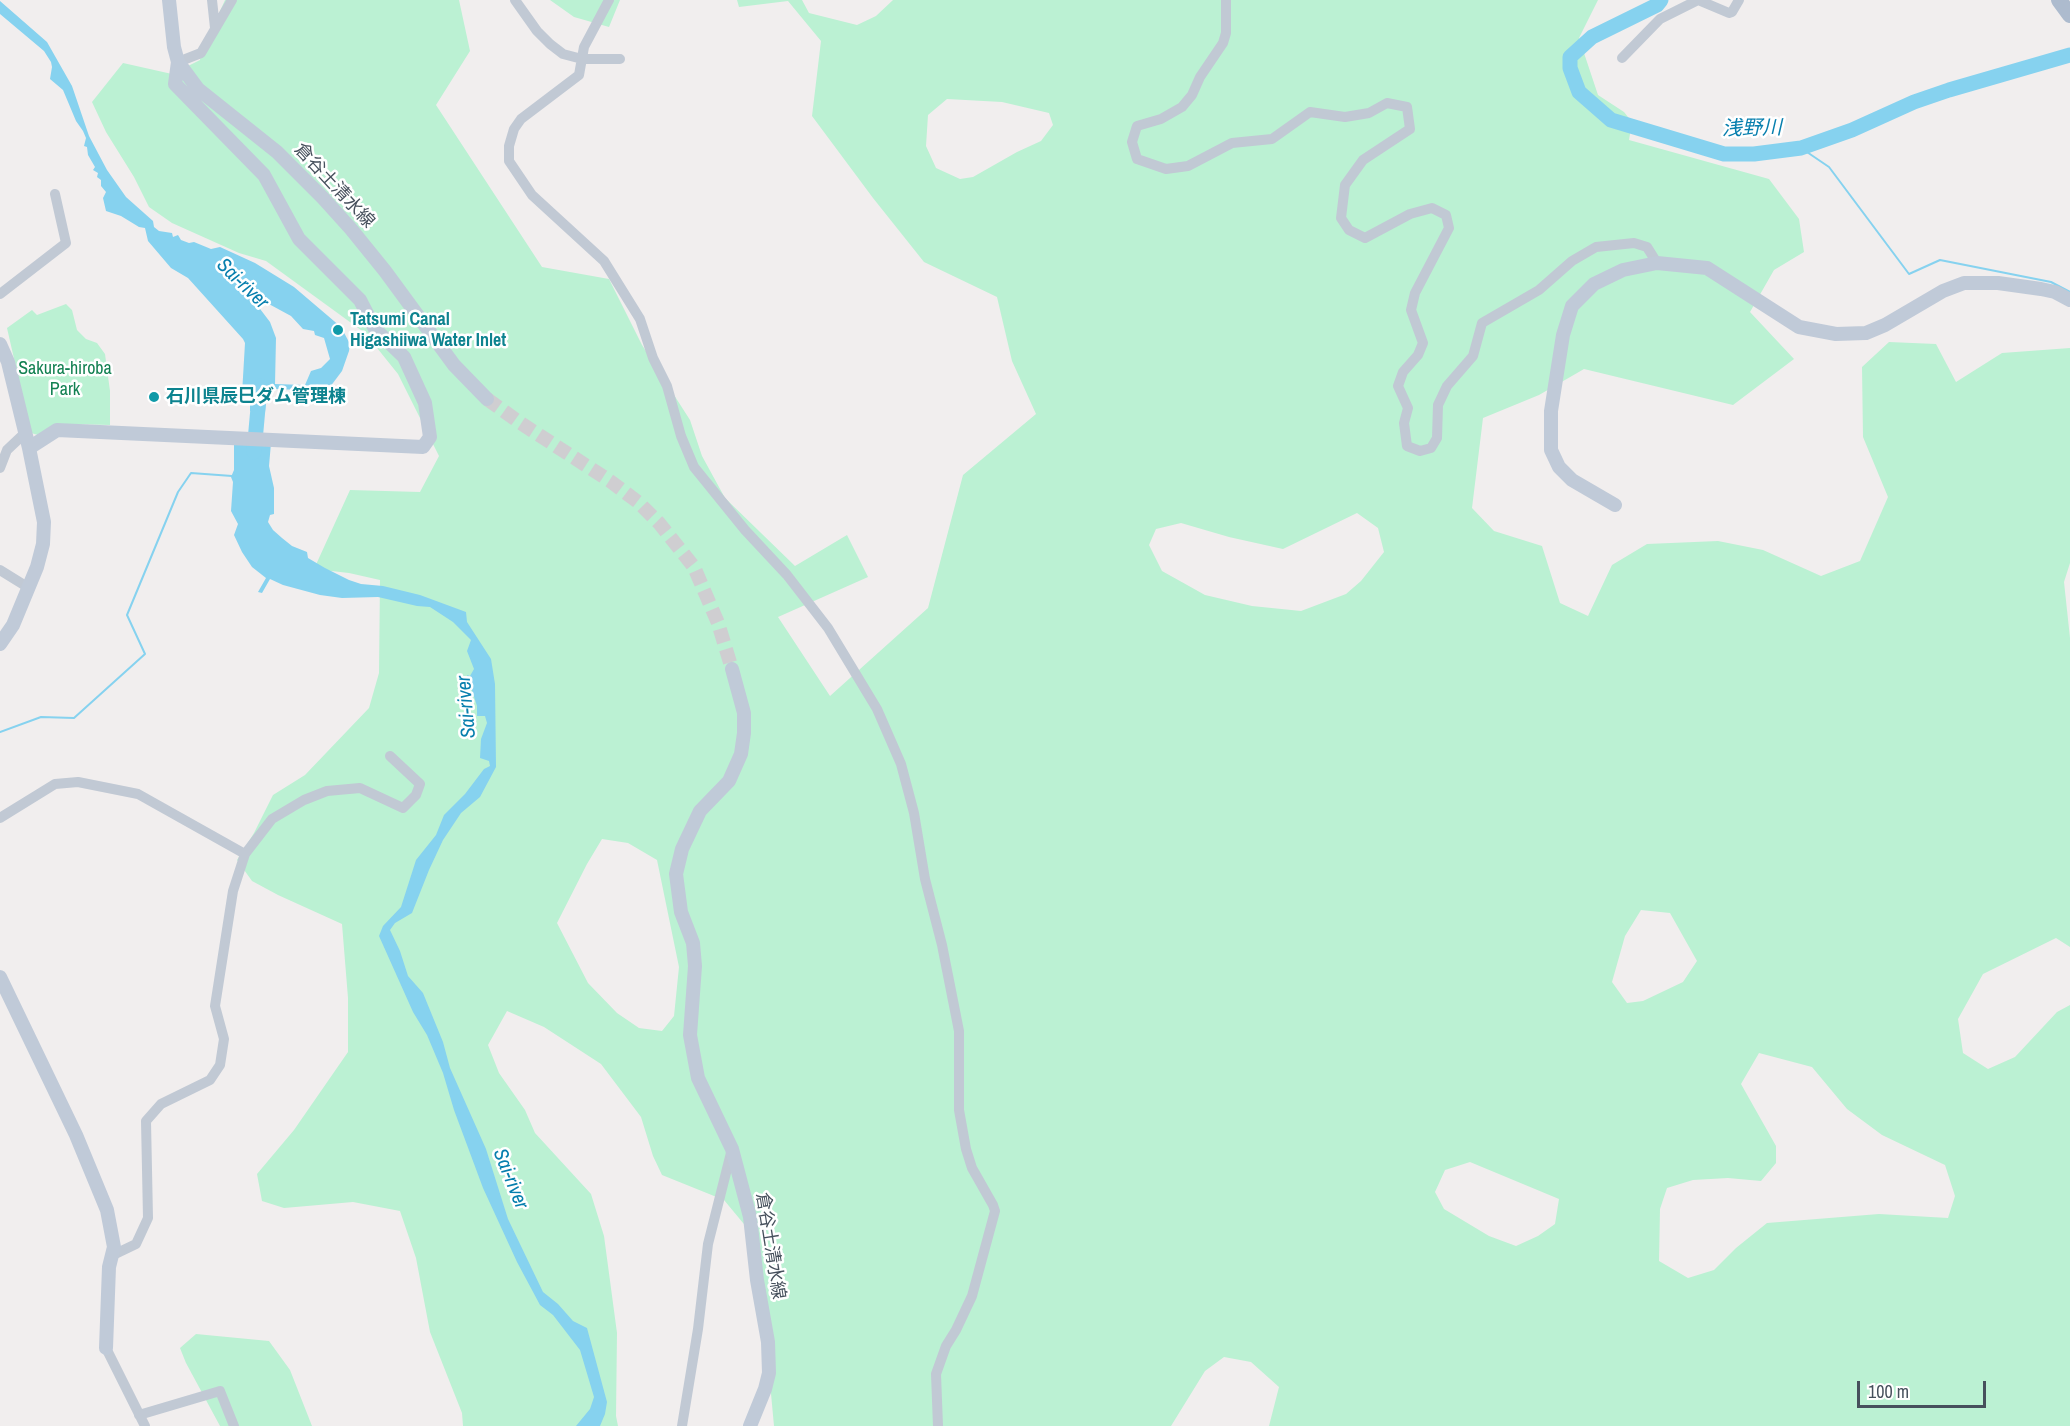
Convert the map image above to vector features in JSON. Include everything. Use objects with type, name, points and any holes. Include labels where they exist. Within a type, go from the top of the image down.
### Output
[{"type":"main road","points":[[2059,0],[2070,15]]},
{"type":"street","name":"倉谷土清水線","points":[[169,0],[174,47],[178,62],[198,89],[277,152],[351,229],[454,365],[487,399]]},
{"type":"street","points":[[212,0],[215,28]]},
{"type":"street","points":[[29,448],[57,430],[423,447],[430,437],[425,403],[404,357],[375,329],[360,300],[299,239],[264,175],[175,84],[178,62],[201,53],[232,0]]},
{"type":"street","points":[[515,0],[537,31],[563,54],[582,59],[620,59]]},
{"type":"street","points":[[609,0],[584,47],[579,75],[521,119],[514,129],[509,146],[509,161],[532,195],[604,261],[640,319],[652,358],[667,386],[681,436],[694,467],[745,530],[787,575],[842,651],[877,709],[902,764],[959,1031],[959,1110],[966,1149],[972,1168],[995,1211],[972,1296],[946,1346],[936,1374],[938,1426]]},
{"type":"street","points":[[1226,0],[1226,33],[1223,43],[1200,77],[1192,95],[1182,107],[1161,119],[1137,126],[1131,142],[1137,159],[1166,169],[1188,166],[1232,143],[1272,139],[1310,112],[1345,117],[1369,113],[1387,102],[1407,107],[1410,129],[1363,160],[1345,185],[1341,218],[1349,230],[1365,238],[1410,214],[1432,208],[1446,215],[1449,228],[1415,293],[1411,310],[1423,343],[1418,355],[1403,372],[1398,386],[1408,408],[1404,423],[1407,446],[1420,451],[1431,448],[1437,438],[1438,405],[1447,386],[1473,356],[1482,322],[1539,290],[1572,261],[1596,247],[1634,243],[1647,247],[1657,263]]},
{"type":"street","points":[[1622,58],[1660,19],[1698,0],[1729,13],[1739,0]]},
{"type":"street","points":[[0,294],[66,243],[55,194]]},
{"type":"street","points":[[1615,505],[1572,480],[1559,467],[1551,450],[1551,411],[1563,335],[1572,306],[1594,284],[1623,270],[1657,263],[1707,268],[1799,327],[1836,333],[1866,333],[1885,325],[1943,291],[1964,283],[1998,283],[2041,289],[2055,292],[2070,300]]},
{"type":"street","points":[[0,344],[8,362],[44,522],[43,544],[37,567],[13,625],[0,644]]},
{"type":"street","points":[[0,468],[7,450],[25,433]]},
{"type":"street","points":[[0,570],[29,588]]},
{"type":"street","name":"倉谷土清水線","points":[[732,669],[744,713],[741,754],[729,781],[700,811],[682,849],[676,874],[681,912],[693,944],[695,966],[690,1035],[698,1078],[732,1149],[750,1217],[757,1280],[768,1342],[768,1373],[765,1389],[750,1426]]},
{"type":"street","points":[[111,1256],[136,1244],[148,1218],[147,1121],[161,1104],[210,1080],[220,1065],[224,1039],[215,1005],[234,891],[245,854],[272,819],[304,800],[327,790],[360,788],[404,808],[416,795],[420,784],[390,756]]},
{"type":"street","points":[[0,818],[55,784],[78,782],[138,794],[245,854]]},
{"type":"street","points":[[0,977],[76,1135],[107,1210],[114,1247],[108,1284],[106,1348],[145,1426]]},
{"type":"street","points":[[682,1426],[698,1329],[708,1244],[732,1149]]},
{"type":"street","points":[[139,1415],[220,1391],[234,1426]]},
{"type":"green space","points":[[225,0],[459,0],[470,51],[436,105],[542,267],[609,279],[642,345],[690,420],[702,456],[725,498],[795,566],[847,535],[868,577],[778,617],[830,696],[928,608],[963,475],[1036,414],[1012,361],[997,297],[924,262],[812,116],[821,41],[788,1],[739,7],[737,0],[802,0],[809,13],[857,25],[876,16],[893,0],[1598,0],[1579,38],[1598,95],[1624,112],[1632,122],[1629,140],[1769,179],[1799,219],[1804,252],[1774,270],[1750,312],[1794,359],[1733,405],[1584,369],[1539,395],[1483,418],[1472,508],[1494,531],[1542,546],[1560,603],[1588,616],[1612,565],[1647,544],[1718,541],[1763,550],[1821,576],[1860,561],[1888,497],[1863,437],[1862,367],[1889,342],[1936,344],[1956,382],[2002,353],[2070,348],[2070,563],[2064,582],[2070,638],[2070,947],[2056,938],[1983,974],[1958,1019],[1963,1053],[1988,1069],[2015,1057],[2057,1012],[2070,1005],[2070,1426],[1269,1426],[1279,1387],[1251,1362],[1224,1357],[1205,1371],[1171,1426],[774,1426],[753,1235],[724,1200],[662,1175],[653,1156],[641,1117],[601,1064],[544,1027],[507,1011],[488,1045],[499,1073],[525,1110],[535,1133],[591,1194],[604,1236],[617,1333],[616,1416],[618,1426],[463,1426],[462,1413],[430,1332],[416,1258],[400,1211],[353,1202],[284,1208],[262,1201],[257,1174],[294,1130],[348,1052],[348,998],[342,924],[252,881],[237,860],[273,795],[305,775],[369,708],[379,673],[380,580],[349,573],[314,569],[350,490],[420,492],[439,456],[398,374],[365,333],[266,261],[239,253],[172,223],[149,207],[134,177],[106,132],[92,102],[123,63],[172,74],[200,60]],"holes":[[[947,99],[1002,102],[1049,113],[1053,125],[1041,141],[973,177],[960,179],[936,168],[926,146],[928,115]],[[1357,513],[1378,528],[1384,552],[1361,581],[1346,594],[1301,611],[1252,606],[1205,595],[1162,571],[1149,545],[1156,529],[1181,523],[1283,549]],[[602,839],[628,843],[657,860],[679,967],[674,1016],[662,1031],[639,1028],[617,1013],[588,983],[557,923]],[[1641,910],[1670,913],[1697,961],[1683,982],[1643,1001],[1627,1003],[1612,982],[1625,936]],[[1759,1053],[1812,1067],[1847,1109],[1882,1135],[1945,1165],[1955,1196],[1948,1218],[1879,1214],[1767,1223],[1736,1248],[1714,1270],[1688,1278],[1659,1261],[1660,1209],[1667,1188],[1693,1180],[1728,1178],[1761,1181],[1776,1163],[1776,1146],[1741,1084]],[[1470,1162],[1559,1199],[1555,1224],[1538,1236],[1516,1246],[1489,1236],[1444,1209],[1435,1192],[1445,1170]]]},
{"type":"green space","points":[[550,0],[620,0],[609,27],[574,17]]},
{"type":"green space","name":"Sakura-hiroba Park","points":[[66,304],[72,310],[77,330],[86,339],[97,343],[105,354],[110,391],[110,425],[70,424],[49,428],[38,435],[31,433],[7,328],[32,310],[37,315]]},
{"type":"green space","points":[[196,1334],[269,1341],[290,1370],[312,1426],[220,1426],[180,1348]]},
{"type":"water","points":[[0,1],[47,42],[72,86],[89,136],[107,170],[126,197],[153,221],[154,227],[159,231],[172,233],[173,237],[178,235],[181,240],[189,243],[194,242],[211,249],[220,247],[255,263],[294,287],[341,327],[350,344],[349,351],[342,371],[327,391],[275,389],[271,386],[265,412],[261,411],[261,406],[254,406],[254,411],[250,411],[250,395],[242,394],[245,343],[243,339],[188,278],[171,268],[148,241],[145,228],[106,211],[103,198],[106,192],[101,186],[101,180],[97,177],[98,173],[93,170],[95,167],[88,155],[87,147],[84,146],[86,138],[63,90],[50,79],[51,62],[44,51],[0,14]],"holes":[[[256,297],[291,316],[303,329],[314,331],[315,335],[324,338],[330,359],[321,368],[311,371],[305,385],[275,384],[276,338],[270,322],[254,301]]]},
{"type":"water","points":[[234,441],[271,443],[269,466],[274,488],[274,514],[270,515],[268,522],[282,538],[292,546],[307,552],[308,558],[349,580],[420,595],[466,612],[467,622],[491,659],[495,684],[496,767],[480,797],[461,813],[443,840],[412,913],[395,923],[390,930],[408,976],[423,993],[443,1042],[450,1068],[486,1149],[508,1219],[543,1292],[573,1321],[587,1328],[607,1402],[600,1426],[576,1426],[590,1409],[594,1397],[580,1350],[553,1315],[540,1305],[517,1262],[483,1188],[443,1073],[427,1035],[413,1012],[379,936],[383,926],[401,907],[416,860],[436,835],[444,815],[465,794],[484,769],[490,766],[489,761],[480,758],[481,739],[487,723],[485,716],[477,716],[477,706],[467,675],[470,676],[474,669],[467,651],[471,640],[453,622],[430,607],[378,597],[342,598],[320,595],[270,579],[262,593],[258,592],[266,578],[252,567],[234,535],[238,524],[231,511]]},
{"type":"waterway","name":"浅野川","points":[[1661,0],[1657,5],[1592,37],[1570,57],[1570,68],[1579,92],[1611,120],[1724,154],[1754,154],[1801,148],[1852,130],[1914,102],[2070,55]]},
{"type":"waterway","points":[[1801,148],[1829,167],[1909,274],[1940,260],[2051,282],[2070,292]]},
{"type":"waterway","name":"Sai-river","points":[[254,452],[260,386]]},
{"type":"waterway","points":[[0,732],[41,717],[74,718],[145,654],[127,615],[178,492],[191,473],[232,476]]},
{"type":"tunnel","points":[[487,399],[610,481],[638,502],[659,523],[694,567],[718,623],[732,669]]},
{"type":"place","name":"Tatsumi Canal Higashiiwa Water Inlet","points":[[338,330]]},
{"type":"place","name":"石川県辰巳ダム管理棟","points":[[154,397]]}]
